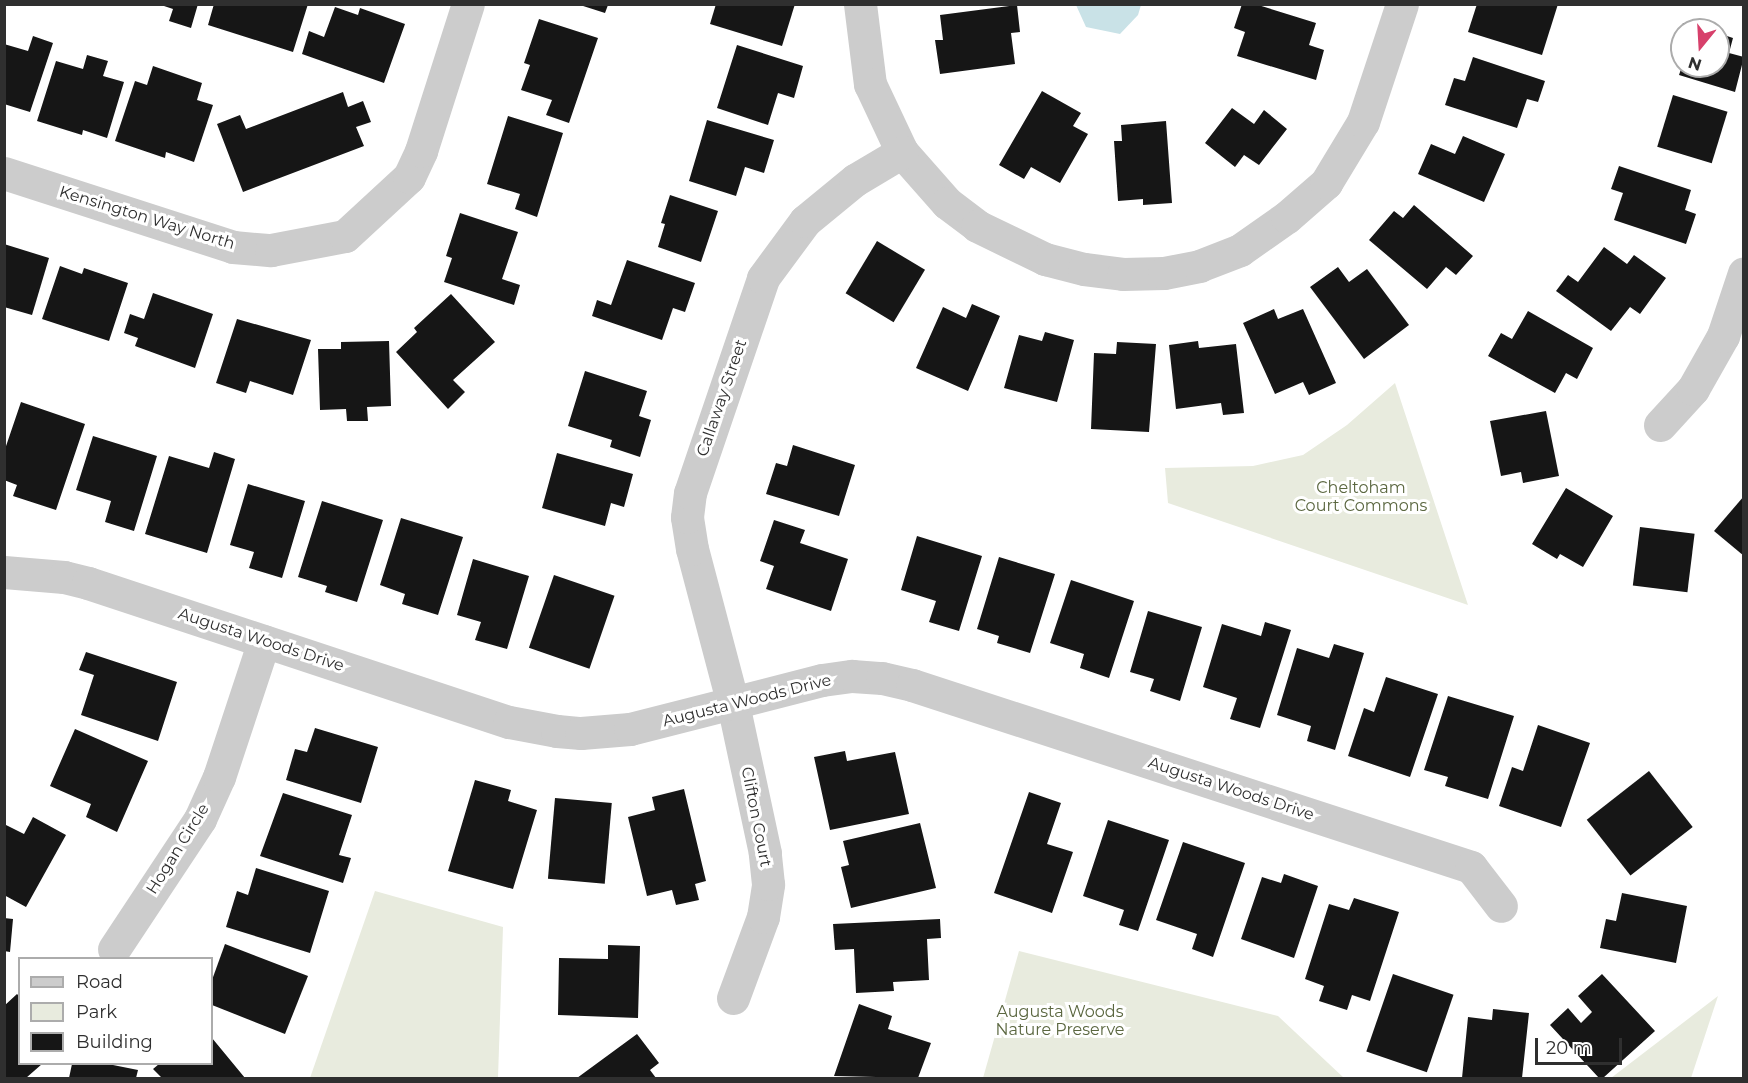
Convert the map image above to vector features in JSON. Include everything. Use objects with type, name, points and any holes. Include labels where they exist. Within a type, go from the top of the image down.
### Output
[{"type":"street","name":"Kensington Way North","points":[[4,173],[233,247],[271,250],[345,236],[409,177],[421,150],[468,4]]},
{"type":"street","points":[[860,4],[870,84],[902,152],[947,203],[977,226],[1045,259],[1084,269],[1123,274],[1164,273],[1199,266],[1240,250],[1287,217],[1326,183],[1363,122],[1402,4]]},
{"type":"street","name":"Callaway Street","points":[[734,704],[692,549],[687,517],[690,493],[763,278],[805,221],[855,180],[902,152]]},
{"type":"street","points":[[1660,425],[1693,389],[1723,336],[1743,273]]},
{"type":"street","name":"Augusta Woods Drive","points":[[4,572],[64,577],[87,583],[509,722],[557,731],[581,733],[630,729],[822,680],[852,676],[882,678],[912,685],[1471,867],[1502,906]]},
{"type":"street","name":"Hogan Circle","points":[[114,949],[200,819],[219,777],[264,641]]},
{"type":"street","name":"Clifton Court","points":[[733,998],[763,917],[768,884],[765,852],[734,704]]},
{"type":"green space","name":"Cheltoham Court Commons","points":[[1395,383],[1468,605],[1168,503],[1165,468],[1253,466],[1303,455],[1347,425]]},
{"type":"green space","points":[[375,891],[503,927],[498,1078],[310,1078]]},
{"type":"green space","name":"Augusta Woods Nature Preserve","points":[[1019,951],[1278,1016],[1344,1078],[983,1078]]},
{"type":"green space","points":[[1718,996],[1691,1078],[1611,1078]]},
{"type":"water","points":[[1076,5],[1141,5],[1138,15],[1120,34],[1086,27]]},
{"type":"building","points":[[198,4],[191,28],[169,21],[173,9],[161,5]]},
{"type":"building","points":[[214,4],[232,6],[308,4],[293,52],[208,25]]},
{"type":"building","points":[[716,4],[795,4],[782,46],[710,24]]},
{"type":"building","points":[[1242,4],[1255,4],[1316,23],[1309,45],[1324,50],[1316,80],[1237,56],[1245,32],[1234,28]]},
{"type":"building","points":[[1477,4],[1558,4],[1542,55],[1468,32]]},
{"type":"building","points":[[580,5],[608,5],[605,13]]},
{"type":"building","points":[[1017,5],[1020,32],[1011,33],[1015,64],[940,74],[935,40],[943,40],[940,15]]},
{"type":"building","points":[[335,7],[358,15],[360,8],[405,24],[384,83],[302,54],[309,31],[324,37]]},
{"type":"building","points":[[539,19],[598,38],[569,123],[546,115],[552,100],[521,90],[530,65],[524,63]]},
{"type":"building","points":[[33,36],[53,43],[30,112],[4,104],[4,44],[28,51]]},
{"type":"building","points":[[737,45],[803,66],[794,98],[778,93],[768,125],[717,108]]},
{"type":"building","points":[[1730,53],[1744,57],[1735,92],[1689,78],[1730,78]]},
{"type":"building","points":[[87,55],[108,61],[103,76],[124,82],[107,138],[83,130],[82,135],[37,121],[56,61],[83,69]]},
{"type":"building","points":[[1473,57],[1545,81],[1538,102],[1527,99],[1517,128],[1445,105],[1454,78],[1465,81]]},
{"type":"building","points":[[153,66],[202,83],[197,100],[213,105],[194,162],[166,152],[165,158],[115,141],[135,81],[147,85]]},
{"type":"building","points":[[1042,91],[1081,113],[1073,126],[1088,134],[1060,183],[1031,167],[1024,179],[999,165]]},
{"type":"building","points":[[343,92],[348,107],[363,101],[371,122],[356,127],[364,146],[243,192],[217,124],[240,115],[246,129]]},
{"type":"building","points":[[1673,95],[1728,112],[1712,163],[1657,147]]},
{"type":"building","points":[[1232,108],[1254,124],[1264,110],[1287,129],[1259,165],[1244,155],[1235,167],[1205,143]]},
{"type":"building","points":[[508,116],[563,133],[537,217],[515,209],[520,194],[487,184]]},
{"type":"building","points":[[707,120],[774,140],[764,173],[745,167],[736,196],[689,181]]},
{"type":"building","points":[[1166,121],[1172,203],[1143,205],[1143,199],[1118,201],[1114,141],[1122,141],[1121,125]]},
{"type":"building","points":[[1463,136],[1505,154],[1484,202],[1418,174],[1431,144],[1455,154]]},
{"type":"building","points":[[1619,166],[1691,190],[1685,210],[1696,214],[1686,244],[1614,220],[1623,193],[1611,189]]},
{"type":"building","points":[[670,195],[718,211],[701,262],[658,247],[665,224],[661,223]]},
{"type":"building","points":[[1414,205],[1473,256],[1456,275],[1446,267],[1427,289],[1369,240],[1394,211],[1403,218]]},
{"type":"building","points":[[460,213],[518,232],[502,279],[520,285],[514,305],[444,282],[452,258],[446,256]]},
{"type":"building","points":[[877,241],[925,270],[894,322],[846,293]]},
{"type":"building","points":[[4,244],[49,258],[32,315],[4,307]]},
{"type":"building","points":[[1604,247],[1627,264],[1634,255],[1666,278],[1640,314],[1630,307],[1611,331],[1556,291],[1568,275],[1578,282]]},
{"type":"building","points":[[627,260],[695,283],[685,312],[673,308],[662,340],[592,316],[597,300],[611,305]]},
{"type":"building","points":[[60,266],[82,274],[84,268],[128,283],[109,341],[42,319]]},
{"type":"building","points":[[1338,267],[1349,282],[1367,269],[1409,325],[1364,359],[1310,287]]},
{"type":"building","points":[[153,293],[213,314],[195,368],[135,346],[138,338],[124,333],[130,314],[144,319]]},
{"type":"building","points":[[451,294],[495,342],[453,380],[465,392],[448,409],[396,352],[417,332],[414,328]]},
{"type":"building","points":[[972,304],[1000,316],[968,391],[916,368],[943,307],[966,318]]},
{"type":"building","points":[[1274,309],[1278,319],[1303,309],[1336,383],[1309,395],[1303,382],[1275,394],[1243,323]]},
{"type":"building","points":[[1528,311],[1593,348],[1577,379],[1566,373],[1555,393],[1488,356],[1501,333],[1512,339]]},
{"type":"building","points":[[237,319],[311,340],[293,395],[250,381],[246,393],[216,383]]},
{"type":"building","points":[[1045,332],[1074,340],[1057,402],[1004,388],[1019,335],[1042,341]]},
{"type":"building","points":[[389,341],[391,406],[367,407],[368,421],[347,421],[346,409],[320,410],[318,349],[341,349],[341,342]]},
{"type":"building","points":[[1198,341],[1199,348],[1236,344],[1244,413],[1223,415],[1221,403],[1176,409],[1169,345]]},
{"type":"building","points":[[1117,342],[1156,344],[1149,432],[1091,429],[1094,353],[1116,354]]},
{"type":"building","points":[[585,371],[647,391],[639,416],[651,420],[640,457],[610,447],[612,440],[568,426]]},
{"type":"building","points":[[21,402],[85,424],[56,510],[13,496],[17,485],[4,480],[4,452]]},
{"type":"building","points":[[1546,411],[1559,476],[1523,483],[1521,472],[1501,476],[1490,421]]},
{"type":"building","points":[[93,436],[157,456],[134,531],[105,522],[111,501],[76,490]]},
{"type":"building","points":[[793,445],[855,465],[839,516],[766,494],[776,463],[787,466]]},
{"type":"building","points":[[214,452],[235,459],[207,553],[145,534],[169,456],[209,468]]},
{"type":"building","points":[[557,453],[633,474],[624,507],[611,503],[605,526],[542,508]]},
{"type":"building","points":[[248,484],[305,501],[282,578],[249,568],[254,552],[230,545]]},
{"type":"building","points":[[1566,488],[1613,516],[1583,567],[1560,554],[1557,559],[1532,544]]},
{"type":"building","points":[[1744,496],[1744,556],[1714,531]]},
{"type":"building","points":[[322,501],[383,520],[357,602],[325,592],[327,586],[298,577]]},
{"type":"building","points":[[401,518],[463,537],[438,615],[402,604],[405,594],[380,585]]},
{"type":"building","points":[[774,520],[805,530],[800,543],[848,559],[831,611],[766,589],[774,566],[760,561]]},
{"type":"building","points":[[1640,527],[1695,534],[1687,592],[1633,586]]},
{"type":"building","points":[[917,536],[982,556],[959,631],[929,622],[936,601],[901,590]]},
{"type":"building","points":[[999,557],[1055,574],[1030,653],[997,643],[999,636],[977,629]]},
{"type":"building","points":[[473,559],[529,576],[507,649],[475,640],[481,622],[457,615]]},
{"type":"building","points":[[554,575],[615,596],[589,669],[529,648]]},
{"type":"building","points":[[1071,580],[1134,601],[1109,678],[1080,668],[1084,654],[1050,643]]},
{"type":"building","points":[[1148,611],[1202,627],[1180,701],[1150,691],[1154,679],[1130,672]]},
{"type":"building","points":[[1265,622],[1291,630],[1260,728],[1230,719],[1237,698],[1203,687],[1222,624],[1261,636]]},
{"type":"building","points":[[1334,644],[1364,653],[1335,750],[1307,741],[1311,726],[1277,715],[1297,648],[1329,658]]},
{"type":"building","points":[[86,652],[177,682],[158,741],[81,715],[94,675],[79,670]]},
{"type":"building","points":[[1386,677],[1438,694],[1410,777],[1348,756],[1364,708],[1374,712]]},
{"type":"building","points":[[1448,696],[1514,716],[1488,799],[1445,786],[1448,777],[1424,770]]},
{"type":"building","points":[[1538,725],[1590,743],[1561,827],[1499,806],[1512,767],[1523,771]]},
{"type":"building","points":[[315,728],[378,747],[361,803],[286,780],[295,749],[307,752]]},
{"type":"building","points":[[75,729],[148,761],[117,832],[86,817],[91,804],[50,786]]},
{"type":"building","points":[[845,751],[847,761],[895,752],[909,814],[830,830],[814,757]]},
{"type":"building","points":[[1649,771],[1693,827],[1630,876],[1587,820]]},
{"type":"building","points":[[475,780],[511,790],[508,801],[537,810],[513,889],[448,871]]},
{"type":"building","points":[[684,789],[706,881],[695,884],[699,900],[676,905],[672,890],[647,896],[628,817],[655,810],[652,797]]},
{"type":"building","points":[[1029,792],[1061,803],[1047,844],[1073,852],[1052,913],[994,893]]},
{"type":"building","points":[[283,793],[352,815],[339,855],[351,858],[343,883],[260,856]]},
{"type":"building","points":[[555,798],[612,803],[605,884],[548,879]]},
{"type":"building","points":[[33,817],[66,835],[26,907],[4,895],[4,824],[24,834]]},
{"type":"building","points":[[1108,820],[1169,840],[1138,931],[1119,925],[1124,910],[1083,896]]},
{"type":"building","points":[[920,823],[936,888],[851,908],[841,867],[849,865],[843,841]]},
{"type":"building","points":[[1183,842],[1245,863],[1213,957],[1192,949],[1197,934],[1156,920]]},
{"type":"building","points":[[256,868],[329,891],[310,953],[226,927],[237,891],[248,895]]},
{"type":"building","points":[[1284,874],[1318,886],[1294,958],[1241,939],[1262,877],[1281,883]]},
{"type":"building","points":[[1622,893],[1687,906],[1676,963],[1600,948],[1606,919],[1616,921]]},
{"type":"building","points":[[1354,898],[1399,912],[1370,1001],[1352,995],[1347,1010],[1319,1001],[1324,986],[1305,979],[1329,904],[1349,910]]},
{"type":"building","points":[[4,918],[13,919],[10,952],[4,951]]},
{"type":"building","points":[[940,919],[941,938],[927,939],[929,980],[893,982],[894,991],[856,993],[854,949],[835,950],[833,924]]},
{"type":"building","points":[[225,944],[308,976],[285,1034],[213,1005],[213,977]]},
{"type":"building","points":[[608,945],[640,946],[638,1018],[558,1015],[559,958],[608,959]]},
{"type":"building","points":[[1393,974],[1454,995],[1427,1072],[1366,1052]]},
{"type":"building","points":[[1602,974],[1655,1031],[1603,1078],[1599,1078],[1550,1025],[1568,1008],[1581,1023],[1592,1012],[1578,996]]},
{"type":"building","points":[[18,995],[18,1065],[41,1065],[26,1078],[4,1078],[4,1006]]},
{"type":"building","points":[[859,1004],[892,1016],[888,1029],[931,1043],[918,1078],[834,1076]]},
{"type":"building","points":[[1493,1009],[1529,1013],[1522,1078],[1462,1078],[1468,1017],[1492,1020]]},
{"type":"building","points":[[637,1034],[659,1063],[650,1070],[656,1078],[577,1078]]},
{"type":"building","points":[[213,1039],[245,1078],[162,1078],[153,1069],[158,1065],[213,1065]]},
{"type":"building","points":[[72,1065],[113,1065],[138,1070],[136,1078],[69,1078]]}]
